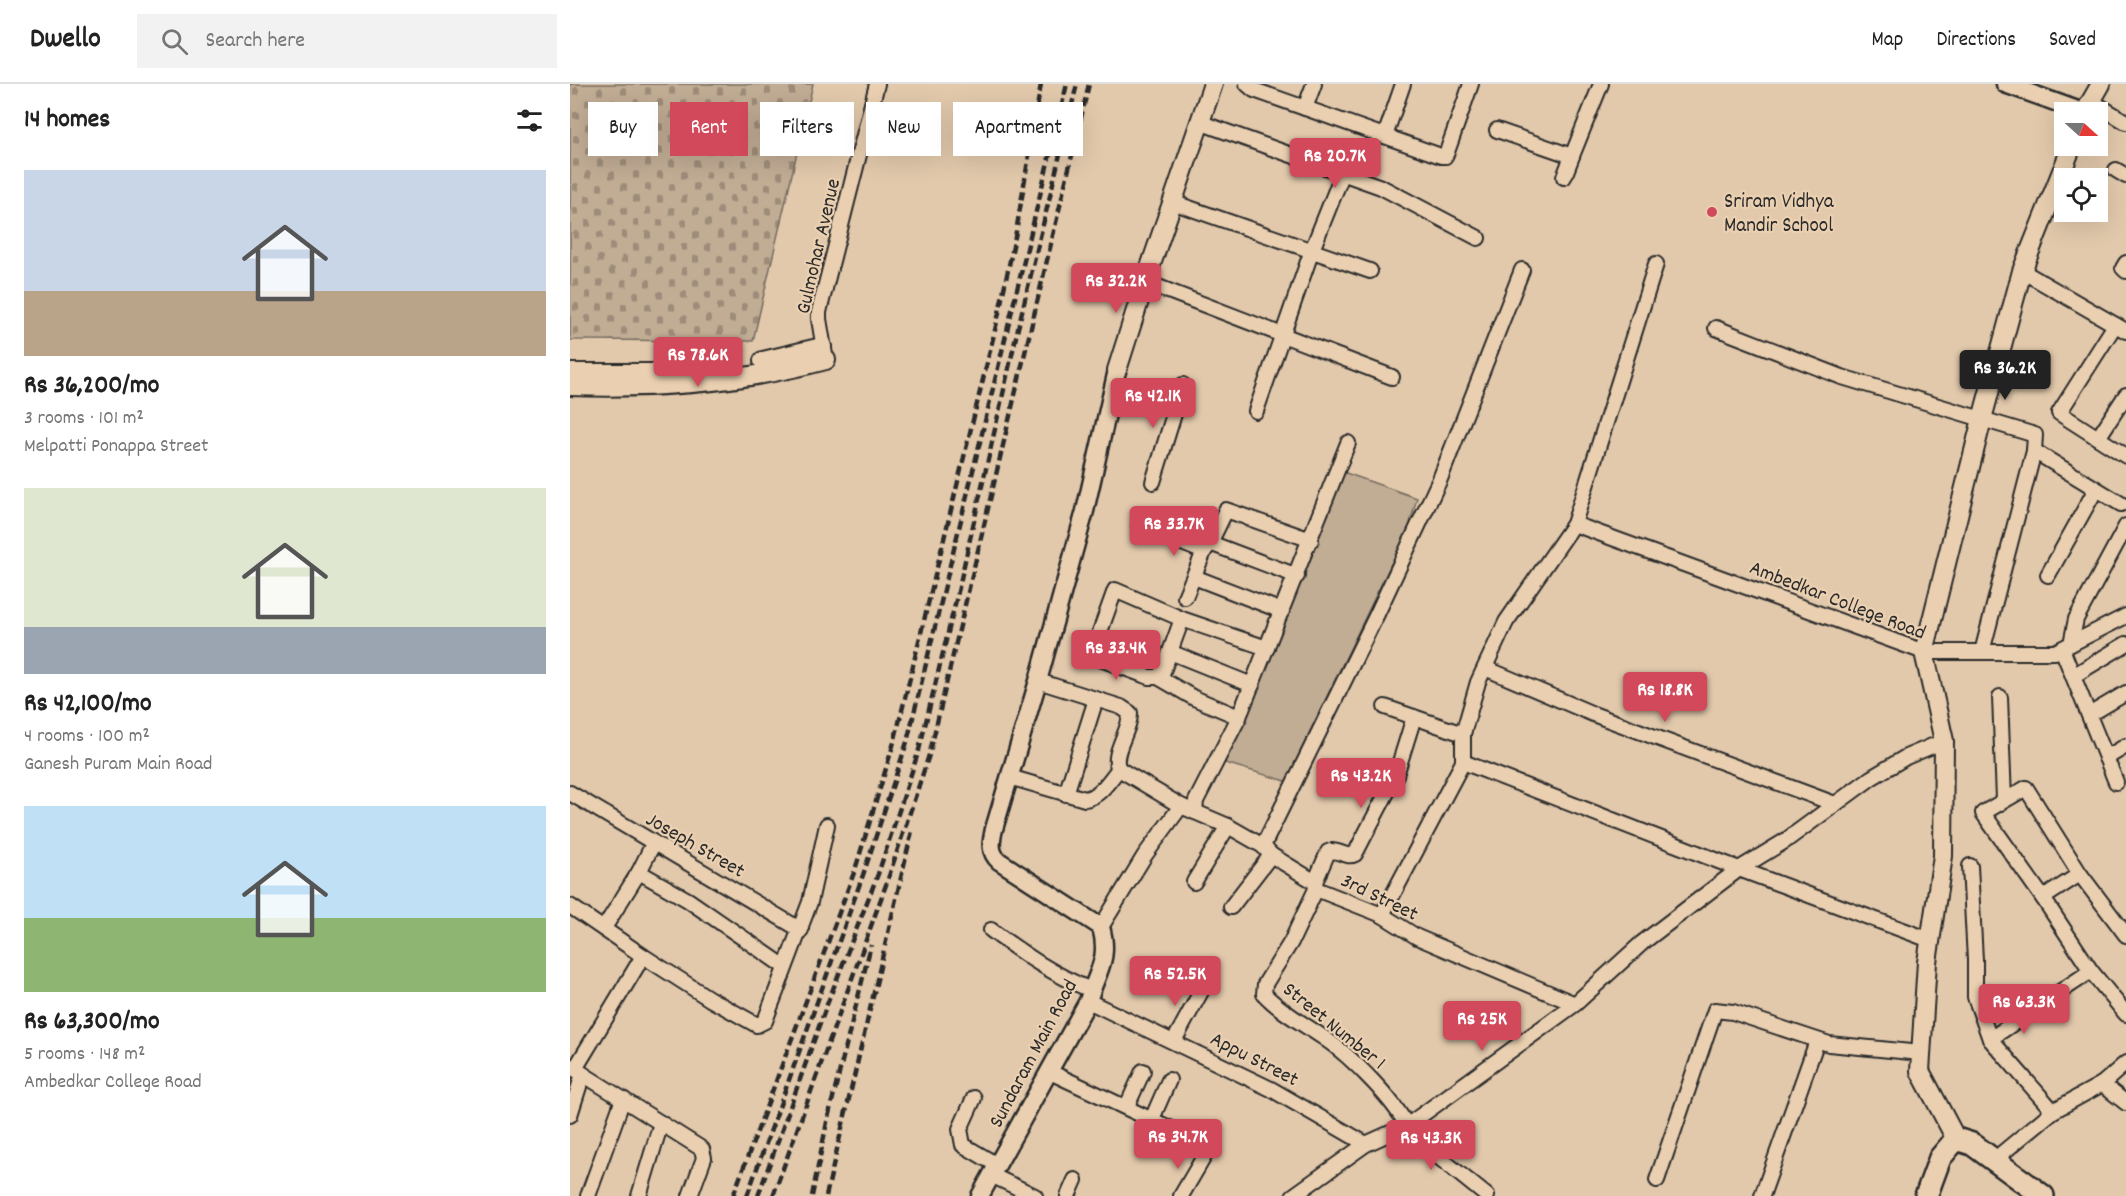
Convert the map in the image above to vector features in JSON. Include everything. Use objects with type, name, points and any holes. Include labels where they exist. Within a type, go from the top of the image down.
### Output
[{"type":"main road","points":[[1117,370],[1213,84]]},
{"type":"main road","points":[[2090,102],[2101,84]]},
{"type":"main road","points":[[1924,652],[1982,419],[2022,271],[2068,156]]},
{"type":"main road","points":[[570,377],[733,367],[824,353]]},
{"type":"main road","name":"Ambedkar College Road","points":[[1924,652],[1944,741],[1943,856],[1930,940],[1920,1071],[1956,1139]]},
{"type":"main road","points":[[1926,1196],[1940,1158],[1956,1139],[1972,1144],[2043,1196]]},
{"type":"street","name":"Gulmohar Avenue","points":[[824,353],[819,319],[822,301],[877,84]]},
{"type":"street","points":[[1247,84],[1254,90],[1445,156],[1471,84]]},
{"type":"street","points":[[1305,108],[1314,84]]},
{"type":"street","points":[[1385,136],[1403,84]]},
{"type":"street","points":[[1564,177],[1601,84]]},
{"type":"street","points":[[2005,84],[2063,102]]},
{"type":"street","points":[[2108,116],[2126,122]]},
{"type":"street","points":[[1199,122],[1381,188],[1478,238]]},
{"type":"street","points":[[1497,130],[1572,156]]},
{"type":"street","points":[[1256,411],[1312,250],[1342,175]]},
{"type":"street","points":[[1172,202],[1370,271]]},
{"type":"street","points":[[2126,263],[2123,268],[2126,271]]},
{"type":"street","points":[[1382,915],[1463,762],[1462,734],[1478,682],[1506,622],[1574,524],[1656,264]]},
{"type":"street","points":[[1231,907],[1267,851],[1440,479],[1522,270]]},
{"type":"street","points":[[2022,271],[2120,328],[2058,413],[2126,456]]},
{"type":"street","points":[[1145,282],[1392,376]]},
{"type":"street","points":[[1716,328],[1842,377],[2035,435],[2034,451],[1982,652]]},
{"type":"street","points":[[1117,370],[1085,511],[992,838],[993,856],[1101,927],[1145,855],[1181,806]]},
{"type":"street","points":[[1153,482],[1183,385]]},
{"type":"street","points":[[2098,438],[2126,395]]},
{"type":"street","points":[[1195,812],[1196,801],[1239,717],[1348,443]]},
{"type":"street","points":[[2034,451],[2096,489],[2124,502]]},
{"type":"street","points":[[2048,575],[2096,489]]},
{"type":"street","points":[[1185,597],[1226,510],[1311,540]]},
{"type":"street","name":"Ambedkar College Road","points":[[1574,524],[1924,652]]},
{"type":"street","points":[[2116,782],[2073,676],[2067,646],[2076,619],[2126,525]]},
{"type":"street","points":[[1139,526],[1200,550],[1207,548],[1297,576]]},
{"type":"street","points":[[1194,577],[1282,611]]},
{"type":"street","points":[[1239,717],[1194,698],[1158,677],[1149,677],[1092,654],[1115,590],[1182,619],[1267,648]]},
{"type":"street","points":[[1924,652],[2055,652],[2126,616]]},
{"type":"street","points":[[1158,677],[1163,671],[1182,619]]},
{"type":"street","points":[[2073,676],[2126,645]]},
{"type":"street","points":[[1170,652],[1252,685]]},
{"type":"street","points":[[1485,668],[1593,714],[1835,804]]},
{"type":"street","points":[[1009,777],[1085,798],[1093,797],[1119,769],[1116,759],[1130,721],[1130,713],[1120,707],[1038,681]]},
{"type":"street","points":[[2089,715],[2126,693]]},
{"type":"street","points":[[2000,697],[2004,799]]},
{"type":"street","points":[[1066,794],[1096,699]]},
{"type":"street","points":[[1385,707],[1462,734]]},
{"type":"street","points":[[1316,886],[1328,852],[1333,850],[1353,856],[1355,854],[1396,775],[1414,717]]},
{"type":"street","points":[[1293,1196],[1366,1144],[1408,1125],[1575,1004],[1642,943],[1739,869],[1785,841],[1871,778],[1906,757],[1944,741]]},
{"type":"street","points":[[2106,758],[2126,746]]},
{"type":"street","points":[[1463,762],[1930,940]]},
{"type":"street","name":"3rd Street","points":[[1119,769],[1181,806],[1228,826],[1316,886],[1382,915],[1417,937],[1575,1004]]},
{"type":"street","points":[[2126,935],[2080,874],[2026,788],[1983,813],[2091,971],[2126,1014]]},
{"type":"street","name":"Joseph Street","points":[[570,793],[801,930]]},
{"type":"street","points":[[570,906],[710,999],[757,1026],[765,1021],[801,930],[810,902],[827,825]]},
{"type":"street","points":[[1194,882],[1228,826]]},
{"type":"street","points":[[604,928],[639,872],[653,844]]},
{"type":"street","points":[[1970,866],[1975,997],[1990,1039],[2053,1111]]},
{"type":"street","points":[[639,872],[688,900],[785,967]]},
{"type":"street","points":[[2043,898],[2080,874]]},
{"type":"street","name":"Street Number 1","points":[[1316,886],[1291,942],[1265,984],[1264,994],[1336,1048],[1378,1087],[1408,1125]]},
{"type":"street","name":"Sundaram Main Road","points":[[980,1196],[1050,1072],[1100,973],[1104,938],[1101,927]]},
{"type":"street","name":"Appu Street","points":[[991,930],[1037,963],[1090,995],[1174,1041],[1272,1089],[1366,1144]]},
{"type":"street","points":[[570,1115],[576,1070],[643,956]]},
{"type":"street","points":[[1990,1039],[2091,971]]},
{"type":"street","points":[[1174,1041],[1203,988]]},
{"type":"street","points":[[1657,1180],[1715,1010],[1733,1012],[1829,1044],[1921,1053]]},
{"type":"street","points":[[1762,1196],[1817,1041]]},
{"type":"street","points":[[1994,1160],[2053,1111],[2102,1084],[2126,1063]]},
{"type":"street","points":[[576,1070],[704,1151],[704,1158],[690,1196]]},
{"type":"street","points":[[1126,1106],[1143,1071]]},
{"type":"street","points":[[1050,1072],[1201,1143],[1205,1148],[1205,1155],[1181,1196]]},
{"type":"street","points":[[1152,1119],[1169,1080]]},
{"type":"street","points":[[2102,1084],[2126,1103]]},
{"type":"street","points":[[974,1098],[960,1129],[963,1145],[994,1170],[1035,1196]]},
{"type":"street","points":[[588,1196],[623,1099]]},
{"type":"street","points":[[639,1196],[661,1123]]},
{"type":"street","points":[[1408,1125],[1410,1134],[1486,1196]]},
{"type":"street","points":[[1068,1196],[1075,1180]]},
{"type":"green space","points":[[570,84],[813,84],[809,102],[760,102],[760,156],[796,156],[753,341],[570,340]]},
{"type":"green space","points":[[1343,472],[1417,498],[1409,527],[1286,781],[1222,762]]},
{"type":"railway","points":[[733,1196],[855,870],[895,739],[997,322],[1016,232],[1041,84]]},
{"type":"railway","points":[[747,1196],[863,875],[907,742],[1067,84]]},
{"type":"railway","points":[[758,1196],[826,1007],[878,874],[919,750],[1077,84]]},
{"type":"railway","points":[[773,1196],[887,882],[930,752],[1089,84]]},
{"type":"railway","points":[[826,1196],[912,831]]},
{"type":"railway","points":[[812,1196],[827,1122],[871,945]]},
{"type":"place","name":"Sriram Vidhya Mandir School","points":[[1712,212]]}]
